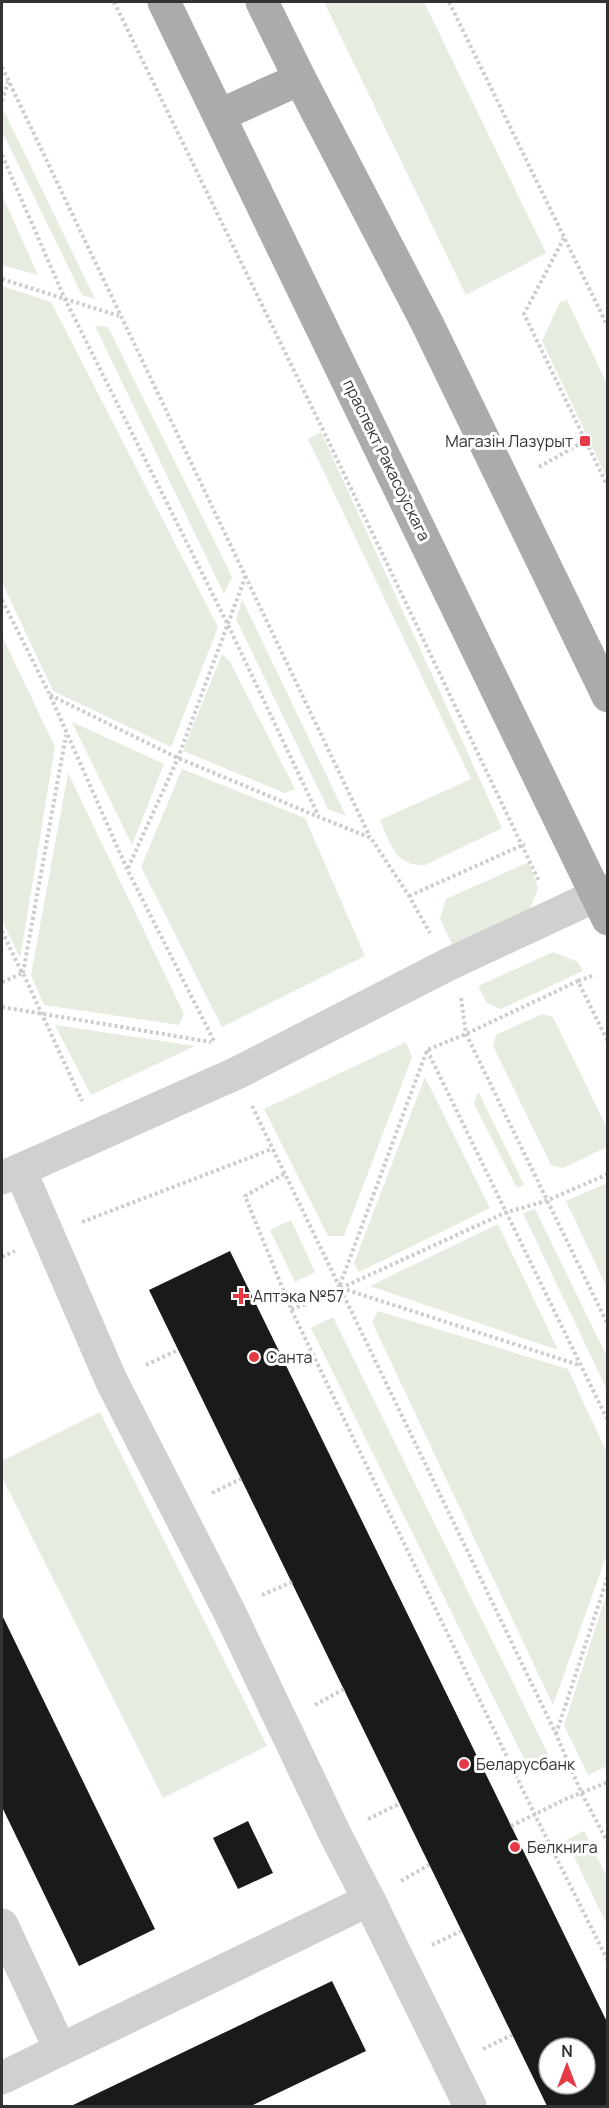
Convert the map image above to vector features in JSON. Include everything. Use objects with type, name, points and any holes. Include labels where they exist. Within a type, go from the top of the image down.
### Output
[{"type":"main road","name":"праспект Ракасоўскага","points":[[164,2],[604,901]]},
{"type":"main road","points":[[262,2],[427,323],[608,696]]},
{"type":"main road","points":[[220,115],[300,79]]},
{"type":"lane","points":[[470,2106],[382,1892],[310,1783],[229,1611],[111,1380],[48,1235],[11,1174],[237,1072],[447,965],[604,901]]},
{"type":"lane","points":[[2,2078],[382,1892]]},
{"type":"lane","points":[[2,1926],[60,2049]]},
{"type":"path","points":[[114,2],[524,844],[538,876],[540,888]]},
{"type":"path","points":[[449,2],[608,327]]},
{"type":"path","points":[[2,67],[371,838],[409,896],[435,942]]},
{"type":"path","points":[[2,101],[8,82]]},
{"type":"path","points":[[2,155],[65,299],[228,625],[319,817]]},
{"type":"path","points":[[564,237],[524,314],[608,488]]},
{"type":"path","points":[[2,279],[120,316]]},
{"type":"path","points":[[505,486],[585,441]]},
{"type":"path","points":[[128,869],[178,758],[246,575]]},
{"type":"path","points":[[2,600],[50,695],[128,869],[215,1043],[237,1072],[284,1174],[341,1286],[556,1734],[582,1794],[608,1843]]},
{"type":"path","points":[[50,695],[178,758],[371,838]]},
{"type":"path","points":[[22,973],[66,734]]},
{"type":"path","points":[[409,896],[524,844]]},
{"type":"path","points":[[2,931],[98,1135]]},
{"type":"path","points":[[2,982],[22,973]]},
{"type":"path","points":[[341,1286],[426,1050],[592,976]]},
{"type":"path","points":[[578,981],[608,1042]]},
{"type":"path","points":[[460,992],[466,1034],[608,1325]]},
{"type":"path","points":[[2,1007],[215,1043]]},
{"type":"path","points":[[426,1050],[608,1421]]},
{"type":"path","points":[[2,1257],[48,1235],[272,1149]]},
{"type":"path","points":[[284,1174],[245,1196],[291,1309],[535,1815],[608,1961]]},
{"type":"path","points":[[291,1309],[507,1212],[546,1201],[608,1174]]},
{"type":"path","points":[[341,1286],[579,1365]]},
{"type":"path","points":[[142,1367],[178,1350]]},
{"type":"path","points":[[205,1496],[241,1479]]},
{"type":"path","points":[[556,1734],[608,1576]]},
{"type":"path","points":[[254,1599],[292,1582]]},
{"type":"path","points":[[308,1709],[344,1689]]},
{"type":"path","points":[[511,1826],[566,1799],[608,1782]]},
{"type":"path","points":[[363,1822],[399,1804]]},
{"type":"path","points":[[382,1892],[429,1865]]},
{"type":"path","points":[[424,1948],[461,1930]]},
{"type":"path","points":[[475,2053],[512,2035]]},
{"type":"shaded area","points":[[324,2],[424,2],[546,253],[466,295]]},
{"type":"shaded area","points":[[3,109],[95,299],[82,295],[2,131]]},
{"type":"shaded area","points":[[2,195],[38,275],[2,265]]},
{"type":"shaded area","points":[[2,286],[51,302],[218,627],[171,747],[53,691],[2,582]]},
{"type":"shaded area","points":[[567,300],[607,384],[607,478],[542,341],[560,302]]},
{"type":"shaded area","points":[[95,326],[108,327],[232,577],[224,594]]},
{"type":"shaded area","points":[[321,432],[502,828],[425,865],[415,865],[400,858],[391,845],[380,820],[471,779],[308,439]]},
{"type":"shaded area","points":[[242,599],[346,816],[328,809],[236,619]]},
{"type":"shaded area","points":[[2,636],[55,747],[20,958],[2,920]]},
{"type":"shaded area","points":[[222,654],[230,662],[295,789],[285,793],[183,751]]},
{"type":"shaded area","points":[[72,722],[164,764],[132,845]]},
{"type":"shaded area","points":[[182,769],[305,818],[365,956],[222,1027],[141,867]]},
{"type":"shaded area","points":[[68,773],[184,1014],[179,1025],[44,1005],[31,975]]},
{"type":"shaded area","points":[[529,862],[538,888],[531,907],[517,918],[454,948],[440,919],[446,899]]},
{"type":"shaded area","points":[[553,952],[578,962],[583,971],[501,1009],[487,1003],[478,986]]},
{"type":"shaded area","points":[[542,1014],[553,1017],[607,1128],[607,1147],[563,1168],[551,1165],[493,1046],[496,1035]]},
{"type":"shaded area","points":[[55,1025],[195,1046],[91,1095]]},
{"type":"shaded area","points":[[406,1042],[412,1057],[344,1236],[328,1236],[264,1109]]},
{"type":"shaded area","points":[[425,1077],[490,1208],[359,1272],[354,1263]]},
{"type":"shaded area","points":[[478,1091],[524,1185],[517,1188],[474,1104]]},
{"type":"shaded area","points":[[607,1183],[607,1288],[566,1201]]},
{"type":"shaded area","points":[[535,1209],[607,1357],[607,1390],[523,1213]]},
{"type":"shaded area","points":[[291,1220],[315,1272],[295,1282],[270,1230]]},
{"type":"shaded area","points":[[498,1224],[558,1350],[370,1286]]},
{"type":"shaded area","points":[[378,1311],[568,1369],[607,1453],[607,1554],[553,1705],[372,1322]]},
{"type":"shaded area","points":[[333,1317],[551,1760],[530,1771],[311,1328]]},
{"type":"shaded area","points":[[100,1412],[267,1746],[163,1798],[2,1477],[2,1461]]},
{"type":"shaded area","points":[[607,1592],[607,1766],[588,1775],[564,1725]]},
{"type":"shaded area","points":[[584,1831],[607,1877],[607,1925],[566,1840]]},
{"type":"building","points":[[230,1251],[608,2024],[608,2106],[547,2106],[542,2096],[597,2096],[597,2036],[537,2036],[537,2085],[149,1290]]},
{"type":"building","points":[[2,1615],[155,1929],[79,1966],[2,1807]]},
{"type":"building","points":[[248,1821],[273,1873],[238,1889],[213,1838]]},
{"type":"building","points":[[332,1981],[366,2051],[251,2106],[71,2106]]},
{"type":"place","name":"Магазін Лазурыт","points":[[585,441]]},
{"type":"place","name":"Аптэка №57","points":[[241,1296]]},
{"type":"place","name":"Санта","points":[[254,1357]]},
{"type":"place","name":"Беларусбанк","points":[[464,1764]]},
{"type":"place","name":"Белкнига","points":[[515,1847]]}]
